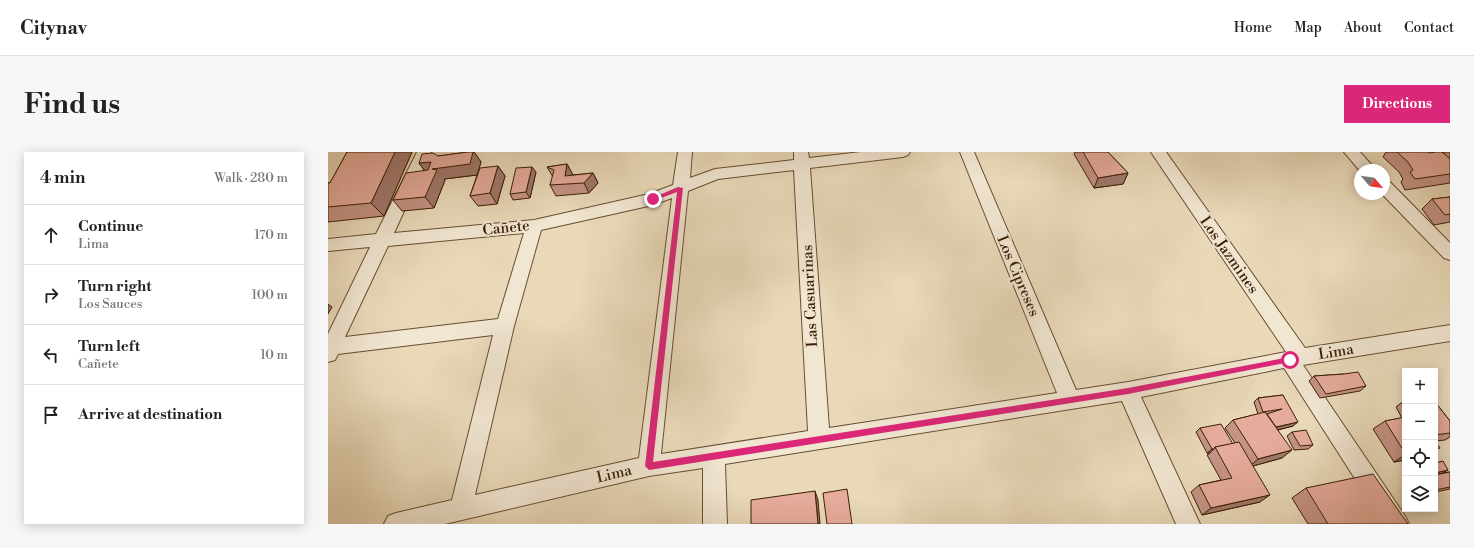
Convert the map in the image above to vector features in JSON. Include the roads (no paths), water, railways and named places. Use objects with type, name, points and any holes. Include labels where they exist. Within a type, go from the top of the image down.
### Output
[{"type":"street","points":[[330,350],[424,152]]},
{"type":"street","points":[[649,466],[685,152]]},
{"type":"street","name":"Cañete","points":[[328,245],[534,226],[653,199],[715,174],[802,158],[903,152]]},
{"type":"street","name":"Los Cipreses","points":[[967,152],[1070,400]]},
{"type":"street","name":"Los Jazmines","points":[[1158,152],[1295,358],[1397,524]]},
{"type":"street","points":[[1351,152],[1362,164]]},
{"type":"street","name":"Las Casuarinas","points":[[802,158],[818,439]]},
{"type":"street","points":[[1390,192],[1450,254]]},
{"type":"street","points":[[461,508],[505,326],[534,226]]},
{"type":"street","points":[[330,350],[505,326]]},
{"type":"street","name":"Lima","points":[[396,524],[649,466],[1128,391],[1295,358],[1450,333]]},
{"type":"street","points":[[1128,391],[1188,524]]},
{"type":"street","points":[[714,456],[715,524]]}]
